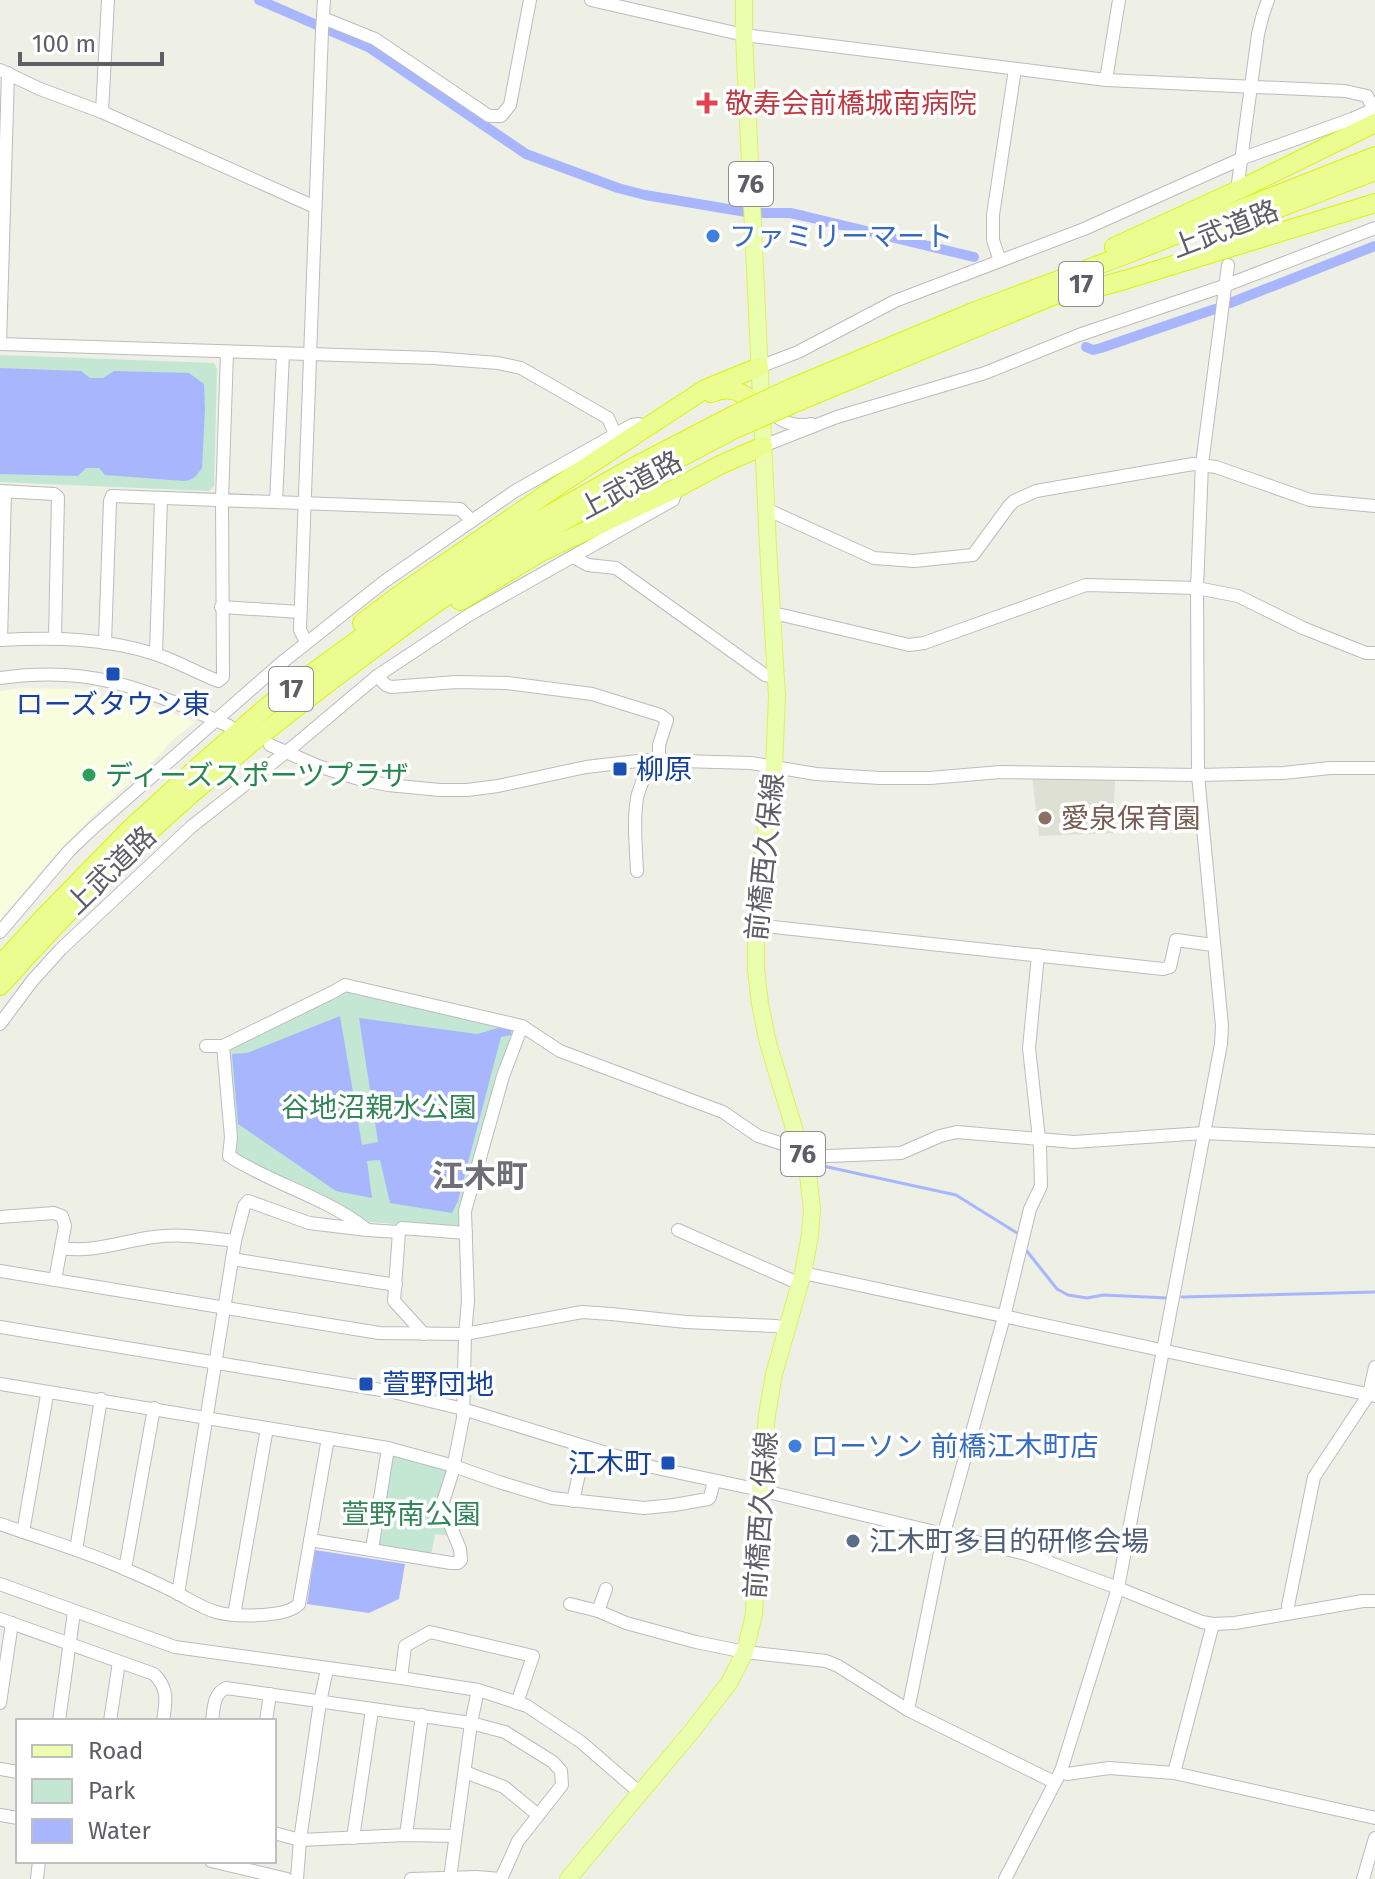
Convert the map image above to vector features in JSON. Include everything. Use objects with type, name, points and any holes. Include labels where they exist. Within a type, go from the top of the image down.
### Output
[{"type":"highway","name":"17","points":[[996,304],[1021,288],[1249,185],[1375,114]]},
{"type":"highway","name":"上武道路","points":[[0,965],[129,830],[270,704],[374,628],[515,534],[628,470],[996,304],[1375,156]]},
{"type":"highway","name":"上武道路","points":[[790,397],[1375,171]]},
{"type":"highway","name":"17","points":[[1028,306],[1116,283],[1375,203]]},
{"type":"highway","points":[[270,704],[319,658],[395,598],[705,389],[759,367]]},
{"type":"highway","points":[[686,402],[728,389],[740,392],[762,407]]},
{"type":"highway","name":"上武道路","points":[[0,986],[54,925],[139,842],[210,777],[296,707],[412,620],[516,549],[735,422]]},
{"type":"highway","points":[[296,707],[405,635],[541,552],[763,446]]},
{"type":"main road","name":"前橋西久保線","points":[[568,1879],[729,1683],[745,1652],[754,1614],[767,1415],[774,1374],[802,1279],[810,1235],[810,1189],[802,1152],[768,1043],[756,969],[755,925],[774,766],[777,677],[759,367],[744,0]]},
{"type":"street","points":[[102,112],[108,0]]},
{"type":"street","points":[[306,642],[300,630],[300,612],[324,0]]},
{"type":"street","points":[[323,18],[375,39],[489,116],[501,116],[510,105],[530,0]]},
{"type":"street","points":[[591,0],[744,35],[1106,80],[1345,91],[1362,94],[1370,100],[1375,114],[1352,119],[1243,158],[1095,224],[895,301],[798,352],[759,367]]},
{"type":"street","points":[[1106,80],[1119,0]]},
{"type":"street","points":[[1238,183],[1258,34],[1268,0]]},
{"type":"street","points":[[1000,261],[993,240],[993,215],[1015,69]]},
{"type":"street","points":[[315,207],[4,71],[0,344],[434,358],[498,363],[521,368],[608,418],[615,434]]},
{"type":"street","points":[[762,407],[789,424],[798,426],[837,417],[985,373],[1079,335],[1224,286],[1375,228]]},
{"type":"street","points":[[1005,1879],[1058,1776],[1118,1588],[1222,1035],[1198,775],[1197,588],[1202,464],[1228,265]]},
{"type":"street","points":[[55,637],[58,497],[54,494],[2,492],[0,640],[55,637],[105,643],[156,654],[214,679],[221,680],[223,677],[222,500],[227,353]]},
{"type":"street","points":[[276,502],[283,354]]},
{"type":"street","points":[[763,446],[837,417]]},
{"type":"street","points":[[0,932],[85,835],[306,642],[385,581],[515,491],[632,425],[647,427]]},
{"type":"street","points":[[766,509],[874,558],[900,561],[973,555],[1009,506],[1036,491],[1186,465],[1216,467],[1310,500],[1375,506]]},
{"type":"street","points":[[0,1024],[61,949],[191,827],[377,676],[469,615],[673,500],[677,488]]},
{"type":"street","points":[[105,643],[112,496],[460,509],[472,521]]},
{"type":"street","points":[[156,654],[161,498]]},
{"type":"street","points":[[573,557],[588,565],[616,568],[765,675],[777,677]]},
{"type":"street","points":[[772,615],[909,645],[924,643],[1086,585],[1197,588],[1238,596],[1303,628],[1366,653],[1375,653]]},
{"type":"street","points":[[221,607],[300,612]]},
{"type":"street","points":[[0,678],[35,675],[111,681],[171,700],[229,726]]},
{"type":"street","points":[[377,676],[391,687],[456,682],[507,683],[592,694],[660,715],[667,720],[637,797],[637,871]]},
{"type":"street","points":[[270,745],[318,766],[359,779],[440,790],[498,786],[586,767],[652,760],[731,762],[816,774],[880,778],[930,778],[1000,772],[1198,775],[1375,768]]},
{"type":"street","points":[[755,925],[1163,969],[1170,967],[1176,940],[1213,945]]},
{"type":"street","points":[[908,1710],[944,1533],[1004,1317],[1030,1209],[1041,1186],[1029,1039],[1038,955]]},
{"type":"street","points":[[206,1046],[223,1046],[345,985],[522,1026],[560,1051],[723,1112],[758,1136],[802,1152],[901,1153],[957,1132],[1074,1142],[1203,1133],[1375,1141]]},
{"type":"street","points":[[310,1540],[451,1563],[461,1560],[460,1549],[442,1505],[454,1466],[463,1409],[468,1289],[465,1211],[503,1076],[522,1026]]},
{"type":"street","points":[[223,1046],[231,1137],[229,1156],[249,1169],[330,1205],[367,1230]]},
{"type":"street","points":[[178,1594],[235,1241],[244,1206],[248,1201],[309,1223],[399,1232]]},
{"type":"street","points":[[0,1217],[62,1216],[65,1226],[55,1280]]},
{"type":"street","points":[[424,1334],[394,1301],[399,1232],[402,1228],[466,1233]]},
{"type":"street","points":[[678,1230],[802,1279],[1004,1317],[1372,1395]]},
{"type":"street","points":[[61,1248],[109,1247],[155,1237],[188,1236],[235,1241]]},
{"type":"street","points":[[232,1259],[396,1285]]},
{"type":"street","points":[[0,1271],[379,1333],[465,1334],[582,1312],[786,1328]]},
{"type":"street","points":[[0,1327],[393,1392],[463,1409],[652,1467],[1026,1554],[1213,1624],[1375,1601]]},
{"type":"street","points":[[1290,1613],[1288,1606],[1314,1477],[1372,1395],[1375,1367]]},
{"type":"street","points":[[0,1384],[388,1448],[454,1466],[532,1493],[573,1501],[644,1508],[674,1505],[708,1499],[714,1481]]},
{"type":"street","points":[[23,1532],[47,1395]]},
{"type":"street","points":[[76,1550],[101,1399]]},
{"type":"street","points":[[125,1569],[154,1408]]},
{"type":"street","points":[[234,1615],[267,1428]]},
{"type":"street","points":[[0,1524],[125,1569],[217,1613],[258,1615],[294,1609],[299,1604],[328,1438]]},
{"type":"street","points":[[573,1501],[585,1447]]},
{"type":"street","points":[[372,1549],[388,1448]]},
{"type":"street","points":[[0,1584],[175,1647],[478,1690],[527,1706],[581,1742],[640,1793]]},
{"type":"street","points":[[598,1611],[606,1589]]},
{"type":"street","points":[[570,1604],[696,1642],[745,1652],[826,1661],[908,1710],[1058,1776],[1109,1768],[1174,1773],[1375,1818]]},
{"type":"street","points":[[59,1719],[74,1612]]},
{"type":"street","points":[[0,1703],[6,1621],[154,1674],[162,1682],[167,1696],[163,1719]]},
{"type":"street","points":[[1174,1773],[1213,1624]]},
{"type":"street","points":[[401,1678],[405,1646],[430,1632],[533,1656],[517,1703]]},
{"type":"street","points":[[110,1719],[119,1662]]},
{"type":"street","points":[[297,1879],[300,1840],[327,1669]]},
{"type":"street","points":[[212,1719],[219,1691],[226,1688],[422,1715],[505,1732],[553,1762],[561,1771],[562,1785],[518,1841],[501,1879],[411,1879]]},
{"type":"street","points":[[450,1878],[478,1690]]},
{"type":"street","points":[[266,1719],[270,1694]]},
{"type":"street","points":[[353,1838],[372,1710]]},
{"type":"street","points":[[406,1835],[422,1715]]},
{"type":"street","points":[[465,1772],[504,1787],[538,1815]]},
{"type":"street","points":[[276,1834],[300,1840],[455,1836]]},
{"type":"street","points":[[1363,1879],[1375,1838]]},
{"type":"street","points":[[219,1863],[287,1879]]},
{"type":"shaded area","points":[[23,688],[80,689],[99,697],[140,701],[195,722],[168,744],[58,851],[0,920],[0,691]]},
{"type":"shaded area","points":[[1032,776],[1115,777],[1113,833],[1039,836]]},
{"type":"green space","points":[[0,355],[214,363],[217,369],[214,486],[209,491],[0,482]]},
{"type":"green space","name":"谷地沼親水公園","points":[[356,991],[515,1027],[461,1229],[370,1222],[251,1165],[234,1153],[229,1049],[342,992]]},
{"type":"green space","name":"萱野南公園","points":[[397,1453],[446,1467],[450,1471],[438,1503],[451,1536],[435,1534],[431,1555],[382,1548],[377,1543],[390,1459]]},
{"type":"water","points":[[0,368],[81,371],[90,378],[103,378],[114,371],[189,373],[204,384],[202,468],[193,478],[184,481],[105,475],[99,468],[86,468],[78,476],[0,474]]},
{"type":"water","name":"谷地沼親水公園","points":[[340,1016],[362,1145],[378,1142],[359,1018],[477,1034],[512,1027],[511,1035],[501,1037],[458,1201],[452,1213],[390,1203],[380,1160],[367,1161],[372,1198],[336,1191],[238,1124],[232,1054],[247,1053]]},
{"type":"water","points":[[315,1550],[405,1564],[399,1599],[369,1613],[307,1604]]},
{"type":"waterway","points":[[259,0],[370,48],[526,154],[618,188],[746,212]]},
{"type":"waterway","points":[[761,213],[790,213],[974,257]]},
{"type":"waterway","points":[[1230,303],[1375,246]]},
{"type":"waterway","points":[[1086,347],[1093,350],[1101,348],[1215,309]]},
{"type":"waterway","points":[[823,1166],[956,1195],[1017,1233]]},
{"type":"waterway","points":[[1026,1250],[1057,1289],[1068,1295],[1087,1298],[1103,1295],[1168,1298]]},
{"type":"waterway","points":[[1182,1297],[1375,1292]]},
{"type":"place","name":"敬寿会前橋城南病院","points":[[707,103]]},
{"type":"place","name":"ファミリーマート","points":[[713,236]]},
{"type":"place","name":"ローズタウン東","points":[[113,674]]},
{"type":"place","name":"柳原","points":[[620,769]]},
{"type":"place","name":"ディーズスポーツプラザ","points":[[89,775]]},
{"type":"place","name":"愛泉保育園","points":[[1045,818]]},
{"type":"place","name":"萱野団地","points":[[366,1384]]},
{"type":"place","name":"ローソン 前橋江木町店","points":[[795,1446]]},
{"type":"place","name":"江木町","points":[[668,1463]]},
{"type":"place","name":"江木町多目的研修会場","points":[[853,1541]]},
{"type":"district","name":"江木町","points":[[480,1176]]}]
